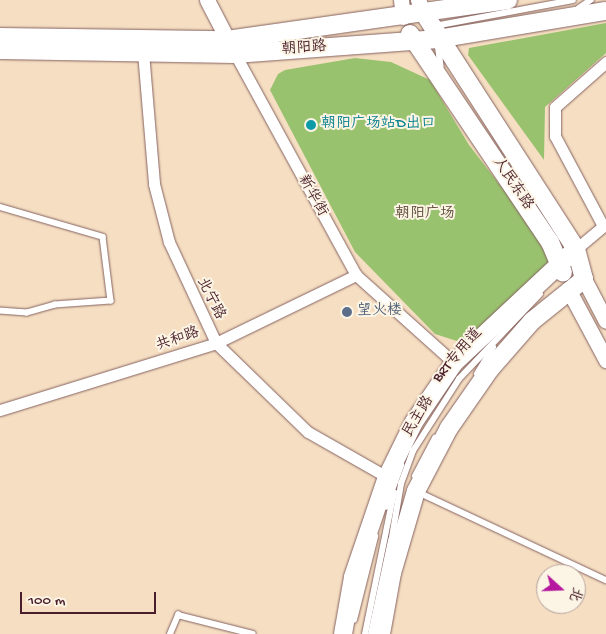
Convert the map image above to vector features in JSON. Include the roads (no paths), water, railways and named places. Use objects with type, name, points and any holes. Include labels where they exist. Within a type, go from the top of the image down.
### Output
[{"type":"main road","name":"新华街","points":[[207,0],[231,47]]},
{"type":"main road","name":"朝阳路","points":[[0,37],[231,47],[402,9],[508,0]]},
{"type":"main road","name":"人民东路","points":[[422,8],[576,249],[584,279],[606,321]]},
{"type":"main road","name":"人民东路","points":[[402,9],[413,41],[561,263],[568,289],[606,360]]},
{"type":"main road","name":"朝阳路","points":[[0,50],[143,52],[413,41],[439,32],[606,11]]},
{"type":"main road","name":"民主路","points":[[343,634],[353,577],[414,422],[454,363],[576,249]]},
{"type":"main road","name":"民主路","points":[[381,634],[392,573],[416,491],[449,428],[490,369],[568,289],[584,279]]},
{"type":"street","name":"新华街","points":[[231,47],[356,275],[454,363]]},
{"type":"street","name":"北宁路","points":[[143,52],[156,192],[168,242],[216,343],[308,432],[391,479]]},
{"type":"street","points":[[576,249],[603,226],[555,136],[555,106],[606,62]]},
{"type":"street","name":"共和路","points":[[0,410],[216,343],[356,275]]},
{"type":"lane","points":[[521,0],[464,9],[442,17],[439,32],[456,78],[563,241],[561,263]]},
{"type":"lane","points":[[439,32],[573,0]]},
{"type":"lane","points":[[579,8],[591,0]]},
{"type":"lane","points":[[439,32],[606,4]]},
{"type":"lane","points":[[0,207],[103,237],[111,301],[55,304],[27,313],[0,311]]},
{"type":"lane","name":"BRT专用道","points":[[371,634],[391,543],[401,484],[413,451],[459,379],[496,342],[561,263]]},
{"type":"lane","name":"BRT专用道","points":[[351,634],[391,479],[408,448],[436,401],[471,356],[561,263]]},
{"type":"lane","name":"BRT专用道","points":[[391,543],[428,448],[496,342]]},
{"type":"lane","name":"BRT专用道","points":[[365,634],[387,540],[391,479]]},
{"type":"lane","points":[[416,491],[606,580]]},
{"type":"lane","points":[[170,634],[178,615],[253,634]]},
{"type":"place","name":"朝阳广场站D出口","points":[[311,125]]},
{"type":"place","name":"望火楼","points":[[347,312]]},
{"type":"park label","name":"朝阳广场","points":[[425,215]]}]
